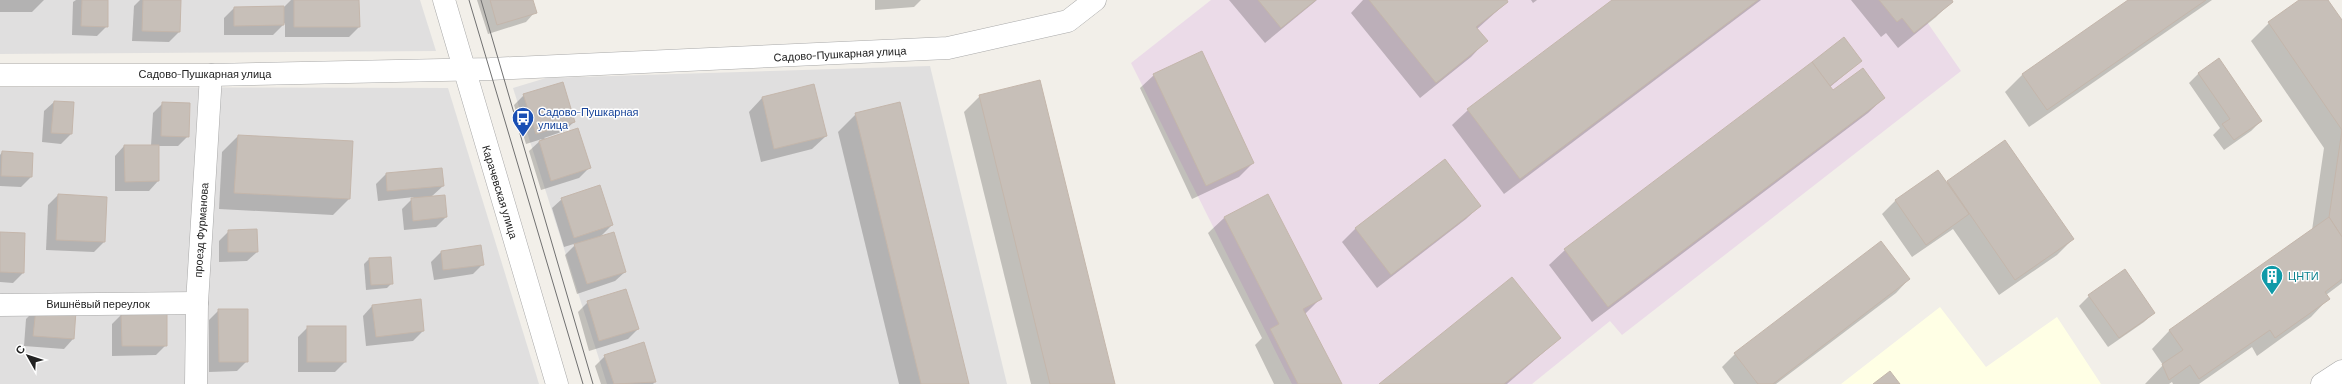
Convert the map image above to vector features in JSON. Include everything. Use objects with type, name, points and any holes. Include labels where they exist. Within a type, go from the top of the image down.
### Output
[{"type":"street","name":"Карачевская улица","points":[[444,0],[558,384]]},
{"type":"street","name":"Садово-Пушкарная улица","points":[[0,75],[211,75],[464,70],[948,48],[1068,21],[1095,0]]},
{"type":"street","name":"проезд Фурманова","points":[[196,384],[197,303],[211,75]]},
{"type":"street","name":"Вишнёвый переулок","points":[[0,305],[197,303]]},
{"type":"street","points":[[2322,384],[2342,371]]},
{"type":"shaded area","points":[[0,0],[420,0],[436,51],[0,54]]},
{"type":"shaded area","points":[[1211,0],[1952,0],[1953,2],[1927,22],[1961,71],[1622,335],[1610,321],[1532,384],[1292,384],[1131,63]]},
{"type":"shaded area","points":[[930,66],[1007,384],[607,384],[513,88],[546,78]]},
{"type":"shaded area","points":[[0,87],[448,88],[539,384],[0,384]]},
{"type":"shaded area","points":[[1940,307],[1986,367],[2057,317],[2101,384],[1841,384]]},
{"type":"building","points":[[82,0],[108,0],[108,27],[81,26]]},
{"type":"building","points":[[143,0],[181,0],[180,32],[142,31]]},
{"type":"building","points":[[294,0],[359,0],[360,27],[294,27]]},
{"type":"building","points":[[490,0],[533,0],[537,13],[497,25]]},
{"type":"building","points":[[1258,0],[1316,0],[1281,28]]},
{"type":"building","points":[[1369,0],[1507,0],[1508,2],[1476,27],[1488,41],[1436,83]]},
{"type":"building","points":[[1612,0],[1758,0],[1520,179],[1467,109]]},
{"type":"building","points":[[1879,0],[1952,0],[1953,2],[1914,33],[1902,18],[1897,22]]},
{"type":"building","points":[[2128,0],[2206,0],[2047,110],[2022,74]]},
{"type":"building","points":[[2299,0],[2328,0],[2342,20],[2342,130],[2268,22]]},
{"type":"building","points":[[284,6],[284,25],[234,26],[234,7]]},
{"type":"building","points":[[1844,37],[1862,61],[1830,86],[1812,62]]},
{"type":"building","points":[[1202,51],[1254,163],[1206,186],[1153,74]]},
{"type":"building","points":[[2219,58],[2262,121],[2234,140],[2222,124],[2230,119],[2198,73]]},
{"type":"building","points":[[1812,62],[1833,90],[1863,68],[1885,98],[1608,307],[1564,249]]},
{"type":"building","points":[[1040,80],[1115,384],[1050,384],[979,95]]},
{"type":"building","points":[[563,82],[575,122],[536,134],[523,94]]},
{"type":"building","points":[[814,84],[827,136],[774,149],[762,97]]},
{"type":"building","points":[[54,101],[74,102],[72,134],[51,133]]},
{"type":"building","points":[[162,102],[190,103],[189,137],[161,136]]},
{"type":"building","points":[[900,102],[969,384],[921,384],[855,113]]},
{"type":"building","points":[[578,128],[591,168],[551,181],[539,141]]},
{"type":"building","points":[[2342,130],[2342,237],[2329,217]]},
{"type":"building","points":[[238,135],[353,141],[350,199],[234,193]]},
{"type":"building","points":[[2005,140],[2074,239],[2015,280],[1947,181]]},
{"type":"building","points":[[124,145],[159,145],[159,181],[125,182]]},
{"type":"building","points":[[2,151],[33,153],[32,177],[1,176]]},
{"type":"building","points":[[1445,159],[1481,206],[1391,275],[1355,228]]},
{"type":"building","points":[[442,168],[444,186],[387,191],[386,173]]},
{"type":"building","points":[[1938,170],[1969,214],[1926,245],[1895,200]]},
{"type":"building","points":[[600,185],[613,225],[574,238],[561,198]]},
{"type":"building","points":[[58,194],[107,197],[105,242],[56,240]]},
{"type":"building","points":[[1268,194],[1322,299],[1303,309],[1342,384],[1298,384],[1270,329],[1279,324],[1224,217]]},
{"type":"building","points":[[445,195],[447,217],[413,221],[411,198]]},
{"type":"building","name":"ЦНТИ","points":[[2329,217],[2342,237],[2342,279],[2325,292],[2330,299],[2275,338],[2270,330],[2199,379],[2190,365],[2169,380],[2162,364],[2183,350],[2169,330]]},
{"type":"building","points":[[257,229],[258,252],[228,252],[228,230]]},
{"type":"building","points":[[0,232],[25,233],[24,273],[0,272]]},
{"type":"building","points":[[614,232],[626,272],[587,284],[574,244]]},
{"type":"building","points":[[1881,241],[1910,279],[1773,384],[1758,384],[1734,353]]},
{"type":"building","points":[[481,245],[484,265],[443,270],[441,251]]},
{"type":"building","points":[[391,257],[393,284],[371,285],[369,258]]},
{"type":"building","points":[[2125,269],[2155,313],[2119,338],[2088,295]]},
{"type":"building","points":[[1512,277],[1561,338],[1504,384],[1379,384]]},
{"type":"building","points":[[626,289],[639,329],[599,341],[587,301]]},
{"type":"building","points":[[421,299],[424,331],[376,337],[372,305]]},
{"type":"building","points":[[36,308],[76,311],[74,339],[33,336]]},
{"type":"building","points":[[218,309],[248,309],[248,362],[219,362]]},
{"type":"building","points":[[167,312],[167,346],[122,346],[121,313]]},
{"type":"building","points":[[307,326],[346,326],[346,362],[307,362]]},
{"type":"building","points":[[644,342],[656,382],[614,384],[604,355]]},
{"type":"building","points":[[1890,371],[1900,384],[1873,384]]},
{"type":"tram line","points":[[469,0],[583,384]]},
{"type":"tram line","points":[[481,0],[593,384]]},
{"type":"place","name":"Садово-Пушкарная улица","points":[[523,138]]},
{"type":"place","name":"ЦНТИ","points":[[2272,296]]}]
